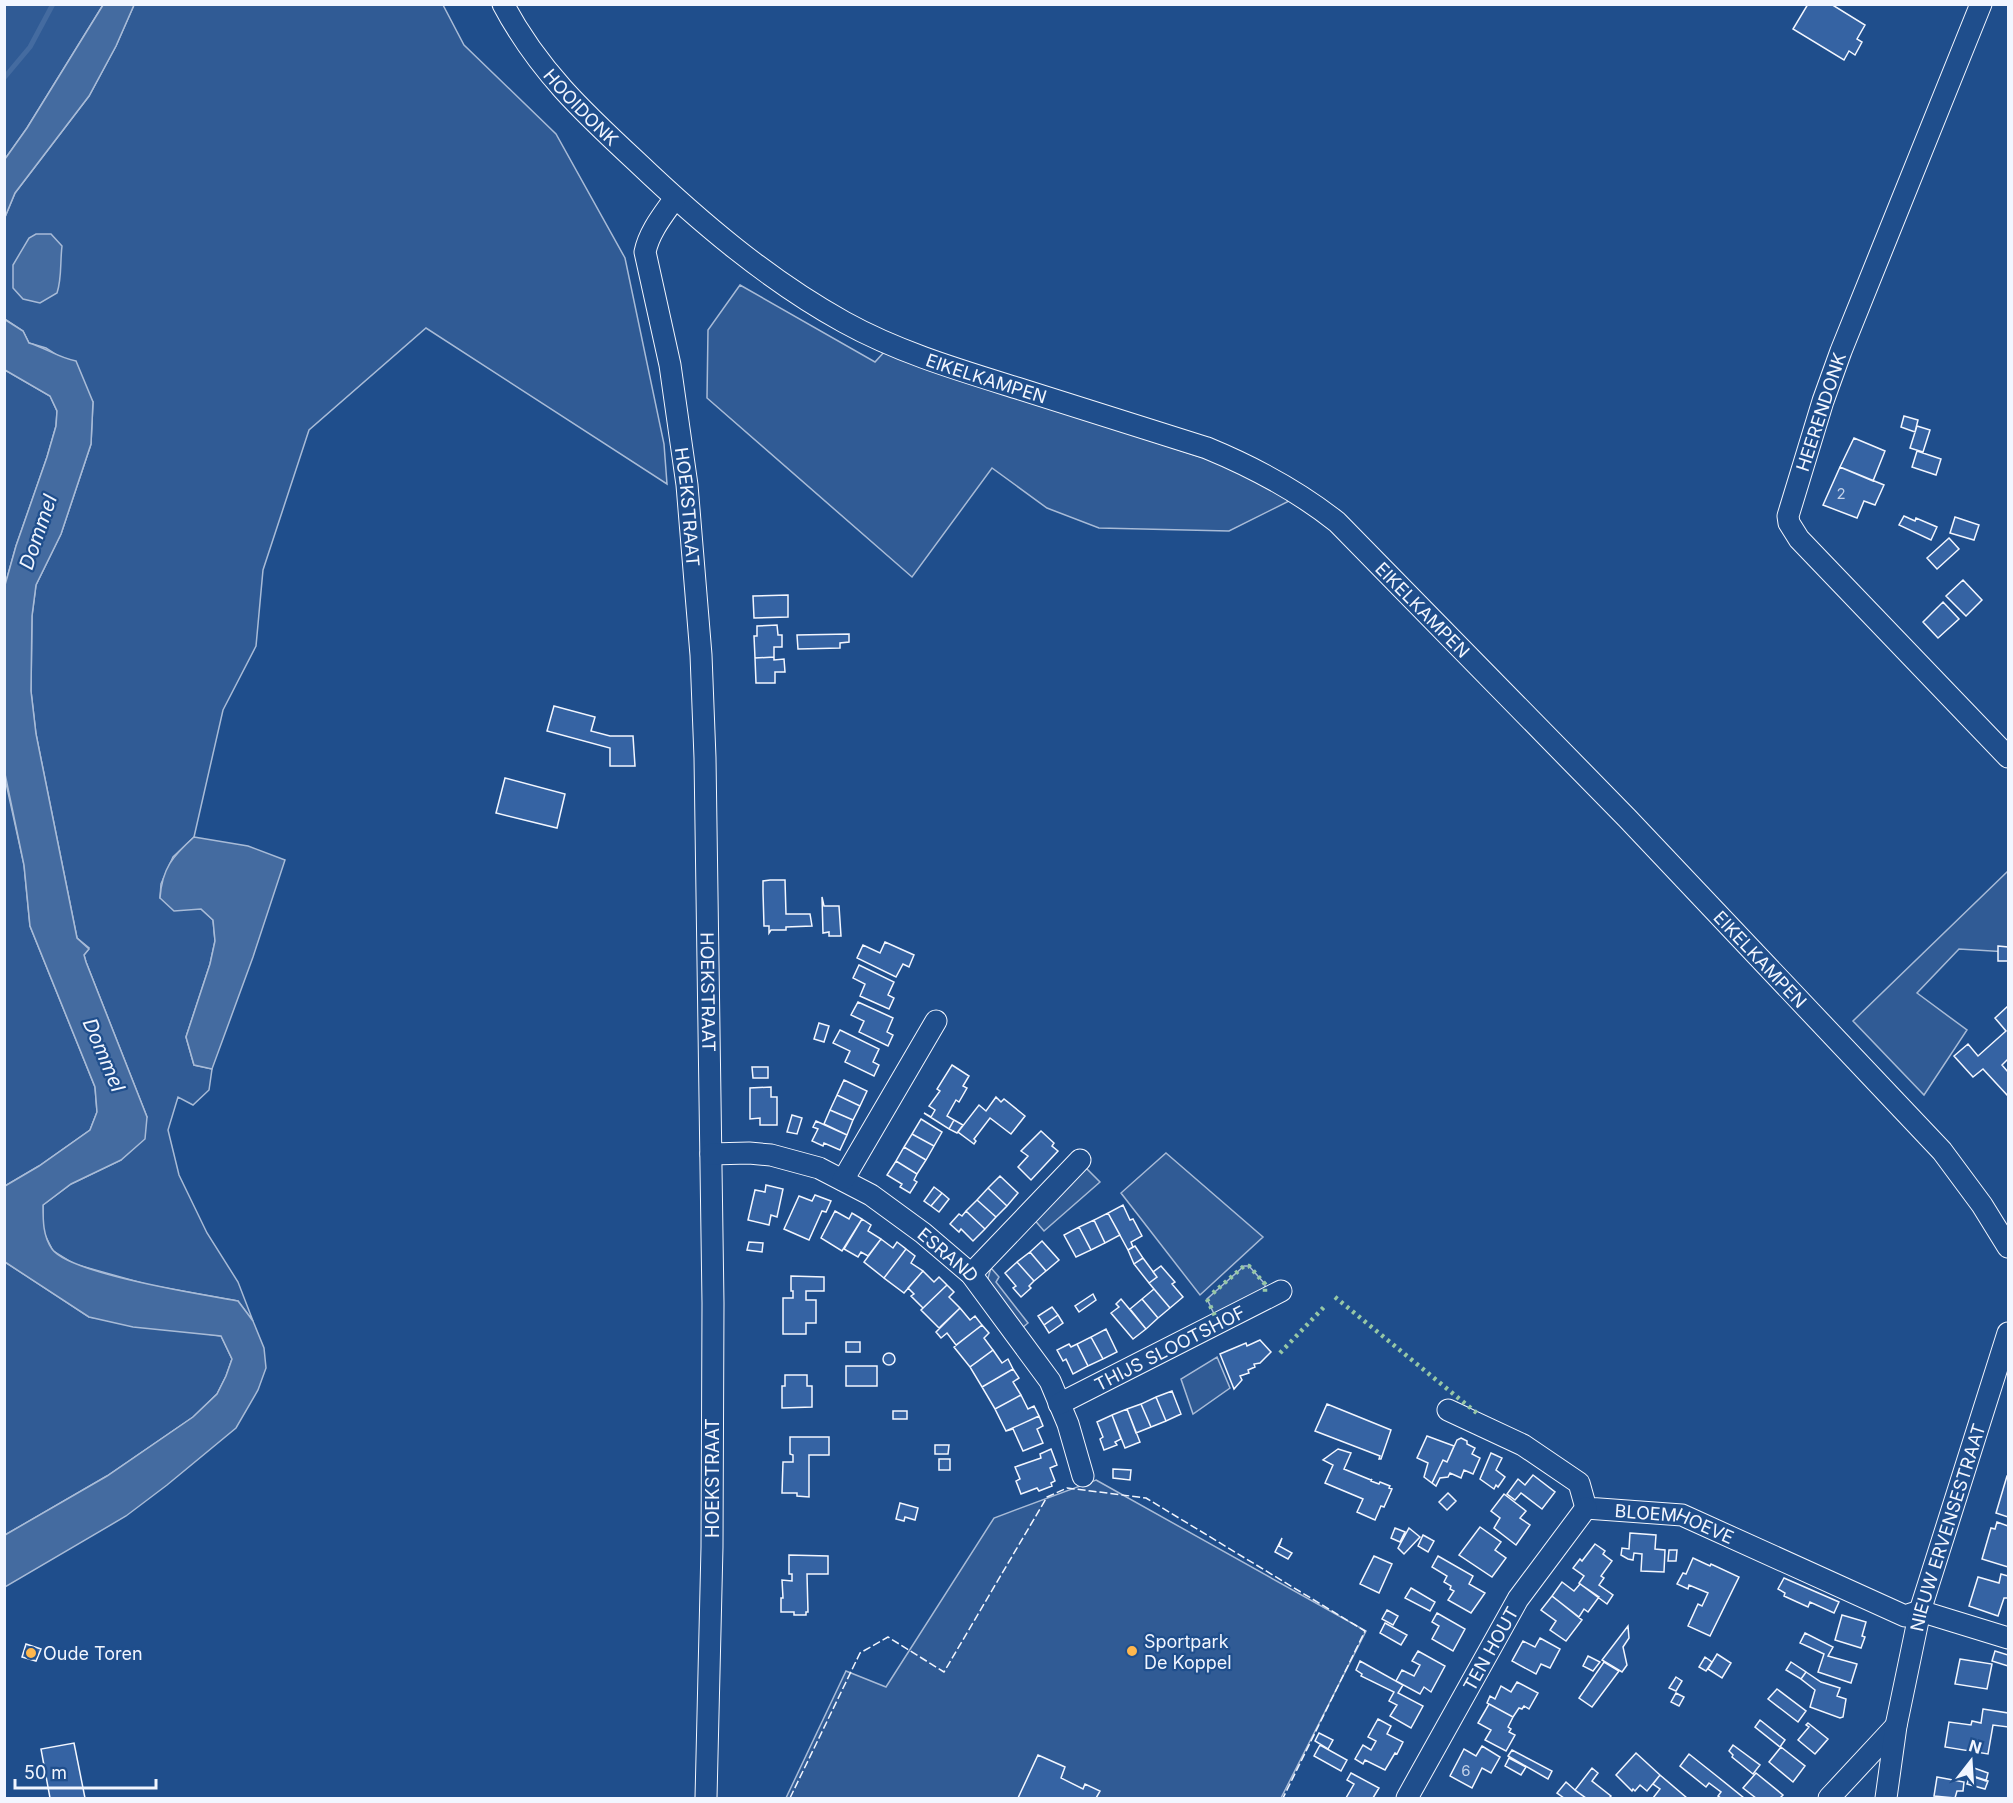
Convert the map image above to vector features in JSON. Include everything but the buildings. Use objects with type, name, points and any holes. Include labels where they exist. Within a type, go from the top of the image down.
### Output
[{"type":"street","name":"HOOIDONK","points":[[503,4],[529,49],[552,79],[587,116],[675,198]]},
{"type":"street","name":"HEERENDONK","points":[[1981,4],[1841,351],[1815,424],[1788,516],[1789,523],[1798,539],[2008,757]]},
{"type":"street","name":"HOEKSTRAAT","points":[[675,198],[654,228],[645,252],[670,365],[687,485],[700,645],[705,758],[711,1154],[712,1535],[706,1798]]},
{"type":"street","name":"EIKELKAMPEN","points":[[675,198],[779,281],[846,323],[886,342],[940,363],[1215,452],[1293,491],[1337,522],[1627,818],[1942,1151],[1982,1205],[2008,1247]]},
{"type":"street","points":[[843,1180],[936,1021]]},
{"type":"street","name":"ESRAND","points":[[711,1154],[771,1155],[819,1168],[871,1195],[923,1233],[970,1274],[1050,1381],[1068,1424],[1083,1476]]},
{"type":"street","points":[[970,1274],[1080,1160]]},
{"type":"street","name":"THIJS SLOOTSHOF","points":[[1059,1404],[1281,1291]]},
{"type":"street","name":"NIEUW ERVENSESTRAAT","points":[[1886,1798],[1896,1726],[1920,1611],[2008,1333]]},
{"type":"street","name":"BLOEMHOEVE","points":[[1448,1410],[1522,1445],[1580,1483],[1586,1509],[1683,1515],[1905,1616],[1920,1611],[2008,1638]]},
{"type":"street","name":"TEN HOUT","points":[[1407,1798],[1518,1599],[1586,1509]]},
{"type":"street","points":[[1829,1798],[1896,1726]]},
{"type":"shaded area","points":[[5,5],[103,5],[27,128],[5,159]]},
{"type":"shaded area","points":[[134,5],[443,5],[464,45],[556,134],[625,258],[664,444],[667,484],[426,328],[309,430],[263,570],[256,646],[223,710],[194,837],[173,857],[161,884],[160,898],[201,909],[213,920],[215,941],[210,964],[186,1037],[194,1065],[212,1069],[209,1090],[193,1105],[178,1097],[168,1130],[179,1175],[207,1233],[238,1282],[253,1321],[238,1301],[149,1285],[74,1264],[53,1251],[43,1231],[43,1205],[71,1184],[121,1160],[147,1117],[86,962],[84,955],[89,948],[77,938],[36,734],[31,691],[32,616],[36,585],[61,534],[91,444],[93,402],[63,359],[46,348],[29,343],[23,331],[5,319],[5,217],[15,193],[89,96],[116,46]]},
{"type":"shaded area","points":[[740,285],[875,362],[886,350],[960,379],[1219,463],[1291,500],[1229,531],[1099,528],[1047,508],[992,468],[912,577],[707,398],[708,330]]},
{"type":"shaded area","points":[[5,370],[50,396],[57,411],[56,426],[47,457],[5,585]]},
{"type":"shaded area","points":[[4,774],[24,865],[30,926],[95,1087],[97,1112],[90,1130],[39,1166],[5,1186]]},
{"type":"shaded area","points":[[2008,871],[2008,952],[1959,949],[1917,993],[1967,1030],[1924,1095],[1853,1021]]},
{"type":"shaded area","points":[[1166,1153],[1263,1237],[1200,1295],[1121,1193]]},
{"type":"shaded area","points":[[1085,1167],[1100,1182],[1044,1231],[1032,1217]]},
{"type":"shaded area","points":[[5,1262],[89,1317],[221,1336],[232,1359],[217,1394],[193,1417],[107,1476],[5,1535]]},
{"type":"shaded area","points":[[1244,1266],[1249,1266],[1265,1284],[1265,1294],[1215,1316],[1207,1299]]},
{"type":"shaded area","points":[[991,1268],[999,1277],[996,1282],[1028,1323],[1022,1328],[991,1288],[988,1278]]},
{"type":"shaded area","points":[[1217,1357],[1230,1388],[1193,1414],[1181,1379]]},
{"type":"shaded area","name":"Sportpark De Koppel","points":[[1096,1480],[1366,1631],[1281,1798],[786,1798],[846,1671],[886,1687],[994,1518]]},
{"type":"water","points":[[103,5],[134,5],[116,46],[89,96],[15,193],[5,217],[5,159],[27,128]]},
{"type":"water","points":[[36,234],[51,234],[62,246],[57,293],[40,303],[23,299],[13,288],[13,265],[29,238]]},
{"type":"water","name":"Dommel","points":[[4,319],[23,331],[29,343],[76,361],[93,402],[91,444],[61,534],[36,585],[32,616],[31,691],[36,734],[77,938],[89,949],[84,955],[86,962],[147,1117],[145,1139],[121,1160],[71,1184],[43,1205],[45,1234],[52,1249],[64,1258],[84,1267],[169,1289],[238,1301],[253,1321],[264,1348],[266,1368],[258,1390],[236,1428],[126,1516],[5,1587],[5,1535],[107,1476],[193,1417],[217,1394],[232,1359],[221,1336],[133,1327],[89,1317],[5,1262],[5,1186],[39,1166],[90,1130],[97,1112],[95,1087],[30,926],[24,865],[5,774],[5,585],[47,457],[56,426],[57,411],[50,396],[5,370]]},
{"type":"water","points":[[194,837],[248,846],[285,860],[212,1069],[194,1065],[186,1037],[210,964],[215,941],[213,920],[201,909],[174,911],[160,898],[163,878],[170,863]]},
{"type":"waterway","points":[[4,78],[30,47],[53,4]]},
{"type":"hedge","points":[[1213,1293],[1244,1266],[1249,1266],[1265,1284],[1265,1292]]},
{"type":"hedge","points":[[1335,1297],[1478,1414]]},
{"type":"hedge","points":[[1207,1299],[1215,1316],[1218,1315]]},
{"type":"hedge","points":[[1280,1353],[1325,1306]]},
{"type":"fence","points":[[790,1798],[860,1653],[888,1637],[944,1672],[1047,1497],[1067,1488],[1146,1498],[1365,1631],[1283,1798]]},
{"type":"place","name":"Sportpark De Koppel","points":[[1132,1651]]},
{"type":"place","name":"Oude Toren","points":[[31,1653]]}]
